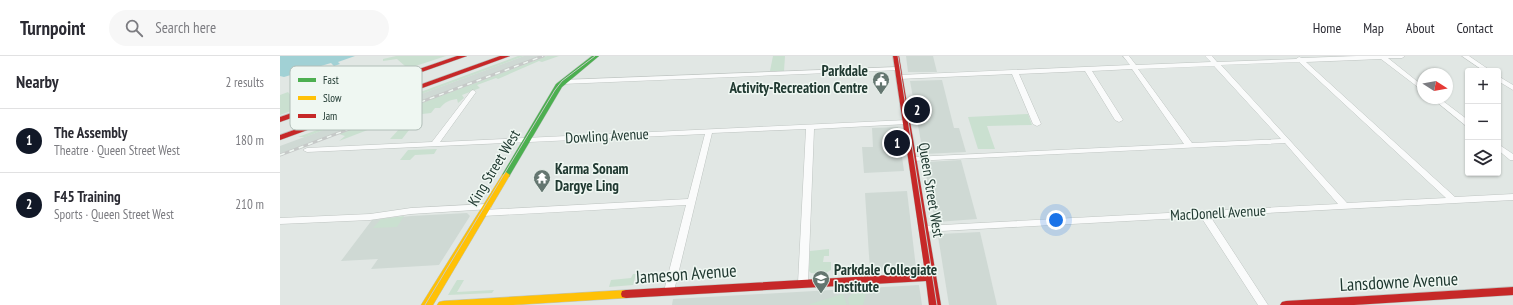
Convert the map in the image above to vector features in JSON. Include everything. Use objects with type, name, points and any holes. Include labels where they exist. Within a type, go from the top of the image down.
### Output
[{"type":"main road","points":[[422,71],[464,56]]},
{"type":"main road","points":[[422,80],[488,56]]},
{"type":"main road","points":[[422,87],[507,56]]},
{"type":"main road","name":"King Street West","points":[[427,305],[562,82],[596,56]]},
{"type":"main road","name":"Queen Street West","points":[[896,56],[935,305]]},
{"type":"main road","points":[[280,120],[290,117]]},
{"type":"main road","points":[[280,131],[290,127]]},
{"type":"main road","points":[[280,138],[302,130]]},
{"type":"main road","name":"Jameson Avenue","points":[[443,305],[803,283],[930,277]]},
{"type":"main road","name":"Lansdowne Avenue","points":[[1286,305],[1513,291]]},
{"type":"street","points":[[1126,56],[1189,145]]},
{"type":"street","points":[[1208,56],[1345,206]]},
{"type":"street","points":[[1382,56],[1417,84]]},
{"type":"street","points":[[562,82],[899,73],[1016,73],[1216,64],[1297,58],[1402,56]]},
{"type":"street","points":[[1465,56],[1483,68]]},
{"type":"street","points":[[1297,58],[1453,200]]},
{"type":"street","points":[[1088,70],[1119,120]]},
{"type":"street","points":[[1016,73],[1037,124]]},
{"type":"street","points":[[1501,80],[1513,88]]},
{"type":"street","points":[[434,144],[473,92]]},
{"type":"street","points":[[1443,104],[1465,121]]},
{"type":"street","name":"Dowling Avenue","points":[[307,150],[907,122]]},
{"type":"street","points":[[803,283],[810,126]]},
{"type":"street","points":[[669,291],[709,131]]},
{"type":"street","points":[[912,159],[1286,141]]},
{"type":"street","points":[[1501,148],[1513,158]]},
{"type":"street","name":"MacDonell Avenue","points":[[923,229],[1513,197]]},
{"type":"street","points":[[280,221],[380,215],[411,211],[485,210],[691,202]]},
{"type":"street","points":[[1204,214],[1263,305]]},
{"type":"shaded area","points":[[524,56],[547,56],[422,103],[422,94]]},
{"type":"shaded area","points":[[906,56],[933,56],[937,72],[908,72]]},
{"type":"shaded area","points":[[942,80],[954,128],[959,128],[966,152],[924,154],[910,81]]},
{"type":"shaded area","points":[[898,127],[904,171],[864,173],[862,147],[873,147],[872,128]]},
{"type":"shaded area","points":[[323,130],[349,130],[280,156],[280,146]]},
{"type":"shaded area","points":[[961,160],[977,219],[937,222],[935,221],[924,164],[926,162]]},
{"type":"shaded area","points":[[907,191],[916,268],[870,271],[865,193]]},
{"type":"shaded area","points":[[467,213],[470,216],[439,265],[371,269],[378,259],[341,261],[372,220]]},
{"type":"shaded area","points":[[980,232],[997,305],[949,305],[938,236],[940,234]]},
{"type":"shaded area","name":"Parkdale Collegiate Institute","points":[[919,285],[922,305],[672,305],[673,299]]},
{"type":"green space","points":[[396,56],[446,56],[416,66],[405,66],[397,59],[383,61],[383,59]]},
{"type":"green space","points":[[518,56],[524,56],[422,94],[422,91]]},
{"type":"green space","points":[[547,56],[559,56],[542,62],[539,61],[498,79],[496,78],[477,85],[480,88],[462,95],[464,98],[458,103],[457,99],[452,100],[445,103],[440,108],[435,108],[431,113],[422,114],[422,103]]},
{"type":"green space","points":[[773,56],[785,56],[784,71],[770,71]]},
{"type":"green space","points":[[288,92],[290,94],[290,111],[280,115],[280,95]]},
{"type":"green space","points":[[1028,114],[1032,125],[987,126],[995,149],[978,149],[968,117]]},
{"type":"green space","points":[[317,130],[324,130],[305,137],[298,137]]},
{"type":"green space","points":[[350,130],[368,130],[339,141],[345,136],[339,134]]},
{"type":"green space","points":[[398,130],[409,130],[402,139],[390,139]]},
{"type":"green space","points":[[437,149],[434,154],[415,155],[410,160],[400,160],[408,150]]},
{"type":"green space","points":[[404,216],[397,227],[373,228],[381,219]]},
{"type":"green space","points":[[829,249],[829,256],[824,256],[823,262],[831,262],[831,270],[824,274],[811,273],[809,271],[810,251]]},
{"type":"green space","points":[[633,274],[636,274],[633,285],[609,287],[611,280],[631,278]]},
{"type":"green space","points":[[457,280],[464,280],[457,292],[494,290],[492,293],[448,295]]},
{"type":"green space","points":[[865,288],[867,290],[863,305],[849,305],[848,298],[860,289]]},
{"type":"green space","points":[[843,294],[847,305],[810,305],[810,304]]},
{"type":"water","points":[[280,56],[355,56],[338,62],[340,64],[334,66],[331,63],[321,66],[290,66],[290,75],[284,77],[280,76]]},
{"type":"tram line","points":[[425,305],[555,90],[562,81],[595,56]]},
{"type":"tram line","points":[[898,56],[937,305]]},
{"type":"railway","points":[[422,102],[543,56]]},
{"type":"railway","points":[[280,155],[346,130]]},
{"type":"traffic: fast","points":[[506,175],[559,86],[596,56]]},
{"type":"traffic: slow","points":[[427,305],[506,175]]},
{"type":"traffic: slow","points":[[443,305],[626,294]]},
{"type":"traffic: jam","points":[[422,71],[464,56]]},
{"type":"traffic: jam","points":[[422,87],[507,56]]},
{"type":"traffic: jam","points":[[896,56],[935,305]]},
{"type":"traffic: jam","points":[[280,120],[290,117]]},
{"type":"traffic: jam","points":[[280,138],[302,130]]},
{"type":"traffic: jam","points":[[626,294],[930,277]]},
{"type":"traffic: jam","points":[[1286,305],[1513,291]]},
{"type":"place","name":"Parkdale Activity-Recreation Centre","points":[[881,95]]},
{"type":"place","name":"F45 Training","points":[[917,110]]},
{"type":"place","name":"The Assembly","points":[[897,143]]},
{"type":"place","name":"Karma Sonam Dargye Ling","points":[[542,193]]},
{"type":"place","name":"Parkdale Collegiate Institute","points":[[821,294]]}]
